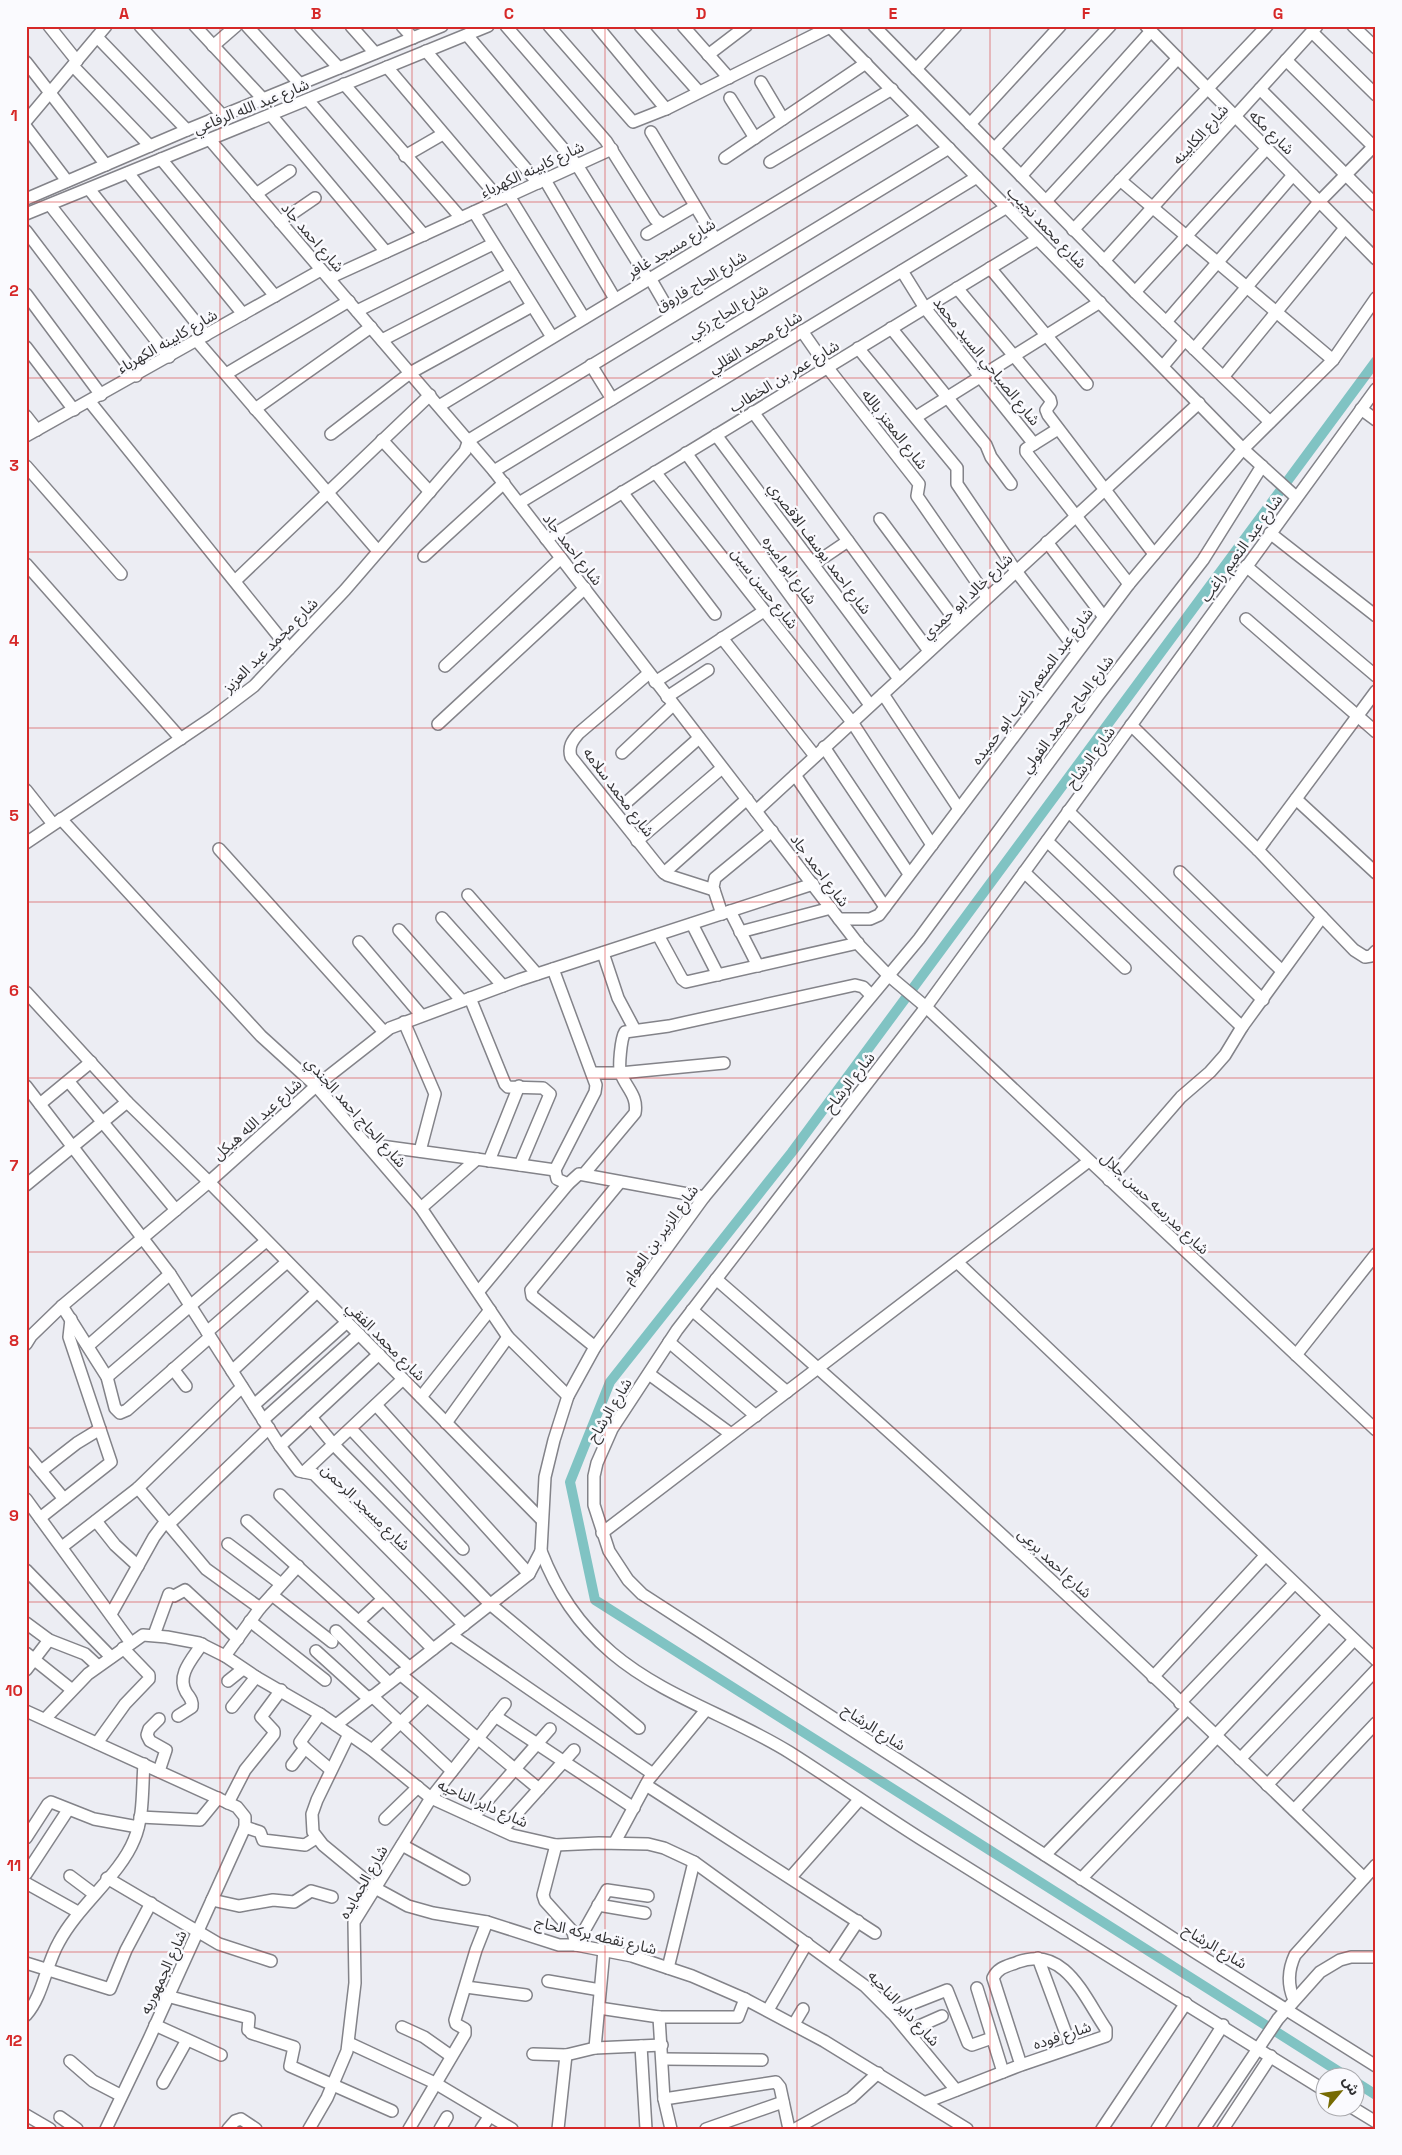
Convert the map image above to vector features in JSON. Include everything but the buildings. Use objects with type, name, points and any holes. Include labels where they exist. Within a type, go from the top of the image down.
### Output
[{"type":"street","points":[[49,26],[75,63],[150,146]]},
{"type":"street","points":[[26,121],[106,26]]},
{"type":"street","points":[[140,26],[223,116]]},
{"type":"street","points":[[195,26],[263,99]]},
{"type":"street","points":[[213,46],[236,26]]},
{"type":"street","points":[[247,26],[300,84]]},
{"type":"street","points":[[300,26],[339,68]]},
{"type":"street","points":[[351,26],[375,53]]},
{"type":"street","points":[[402,26],[413,38]]},
{"type":"street","name":"شارع عبد الله الرفاعي","points":[[26,199],[187,130],[442,26]]},
{"type":"street","name":"شارع عبد الله الرفاعي","points":[[26,214],[488,26]]},
{"type":"street","points":[[506,26],[612,149],[656,219],[662,224]]},
{"type":"street","points":[[548,26],[633,122],[666,109],[830,27]]},
{"type":"street","points":[[597,26],[666,109]]},
{"type":"street","points":[[640,26],[699,92]]},
{"type":"street","points":[[708,55],[746,26]]},
{"type":"street","name":"شارع محمد نجيب","points":[[874,26],[1073,230],[1270,422]]},
{"type":"street","points":[[916,69],[956,26]]},
{"type":"street","points":[[970,124],[1060,26]]},
{"type":"street","points":[[994,148],[1110,26]]},
{"type":"street","points":[[1353,26],[1376,48]]},
{"type":"street","points":[[686,27],[729,78]]},
{"type":"street","name":"شارع محمد نجيب","points":[[830,27],[1164,366],[1243,449],[1296,496]]},
{"type":"street","points":[[1073,230],[1206,87],[1265,27]]},
{"type":"street","points":[[1020,176],[1149,29]]},
{"type":"street","name":"شارع مكه","points":[[1149,29],[1376,259]]},
{"type":"street","points":[[1315,29],[1376,95]]},
{"type":"street","name":"شارع الكابينه","points":[[1104,260],[1315,29]]},
{"type":"street","points":[[467,35],[577,165],[672,316]]},
{"type":"street","points":[[97,37],[187,130]]},
{"type":"street","points":[[426,51],[541,182],[615,299]]},
{"type":"street","points":[[1046,201],[1178,58]]},
{"type":"street","points":[[1194,349],[1319,202],[1375,147],[1286,60]]},
{"type":"street","points":[[26,62],[106,165]]},
{"type":"street","points":[[725,158],[866,63]]},
{"type":"street","points":[[387,67],[443,134],[505,198],[584,318]]},
{"type":"street","points":[[761,82],[783,119]]},
{"type":"street","points":[[344,84],[460,218]]},
{"type":"street","points":[[770,162],[892,89]]},
{"type":"street","points":[[1260,89],[1376,205]]},
{"type":"street","points":[[730,98],[755,138]]},
{"type":"street","points":[[308,100],[424,235]]},
{"type":"street","points":[[271,115],[386,252]]},
{"type":"street","name":"شارع مسجد غافر","points":[[439,406],[918,116]]},
{"type":"street","points":[[26,127],[67,181]]},
{"type":"street","points":[[651,132],[714,239]]},
{"type":"street","points":[[406,156],[443,134]]},
{"type":"street","name":"شارع احمد جاد","points":[[210,140],[504,483],[652,678],[858,943],[888,975],[915,997]]},
{"type":"street","name":"شارع الحاج فاروق","points":[[469,440],[948,148]]},
{"type":"street","points":[[1135,292],[1267,148]]},
{"type":"street","name":"شارع كابينه الكهرباء","points":[[26,436],[90,402],[275,296],[325,274],[386,252],[612,149]]},
{"type":"street","points":[[161,160],[275,296]]},
{"type":"street","points":[[256,194],[290,171]]},
{"type":"street","points":[[128,173],[244,314]]},
{"type":"street","points":[[1166,322],[1292,174]]},
{"type":"street","name":"شارع الحاج زكي","points":[[494,471],[977,177]]},
{"type":"street","points":[[1120,180],[1332,360]]},
{"type":"street","points":[[89,189],[226,374],[378,551]]},
{"type":"street","points":[[280,222],[315,198]]},
{"type":"street","points":[[50,205],[169,357]]},
{"type":"street","points":[[647,234],[695,206]]},
{"type":"street","name":"شارع محمد القللي","points":[[518,503],[1007,207]]},
{"type":"street","points":[[474,212],[552,337]]},
{"type":"street","points":[[1224,376],[1345,228]]},
{"type":"street","points":[[26,231],[136,376]]},
{"type":"street","name":"شارع عمر بن الخطاب","points":[[546,538],[1038,239]]},
{"type":"street","points":[[357,311],[493,244]]},
{"type":"street","points":[[990,268],[1087,384]]},
{"type":"street","name":"شارع الصباحي السيد محمد","points":[[902,270],[924,308],[1034,444],[1026,452],[1129,584]]},
{"type":"street","points":[[382,340],[512,273]]},
{"type":"street","points":[[956,288],[1051,400],[1046,412],[1154,554]]},
{"type":"street","points":[[26,294],[101,395]]},
{"type":"street","name":"شارع عبد المنعم راغب ابو حميده","points":[[839,919],[875,918],[885,907],[1103,616],[1243,449],[1332,360],[1376,298]]},
{"type":"street","points":[[226,374],[349,301]]},
{"type":"street","points":[[916,417],[1100,302]]},
{"type":"street","points":[[331,434],[410,373],[532,306]]},
{"type":"street","points":[[255,409],[371,327]]},
{"type":"street","points":[[891,328],[986,445],[991,457],[1011,484]]},
{"type":"street","name":"شارع المعتز بالله","points":[[802,331],[826,368],[919,484],[917,496],[988,597]]},
{"type":"street","points":[[1164,366],[1186,340]]},
{"type":"street","points":[[26,348],[74,410]]},
{"type":"street","points":[[858,348],[957,468],[957,484],[1016,571],[1077,651]]},
{"type":"street","points":[[591,365],[612,399]]},
{"type":"street","name":"شارع عبد النعيم راغب","points":[[1131,725],[1296,496],[1376,389]]},
{"type":"street","points":[[235,581],[430,395]]},
{"type":"street","points":[[90,402],[289,649]]},
{"type":"street","name":"شارع خالد ابو حمدي","points":[[756,811],[1198,403]]},
{"type":"street","points":[[1361,409],[1376,420]]},
{"type":"street","points":[[753,412],[929,651]]},
{"type":"street","points":[[26,416],[37,430]]},
{"type":"street","points":[[1034,444],[1058,429]]},
{"type":"street","name":"شارع احمد يوسف الاقصري","points":[[716,434],[899,678]]},
{"type":"street","points":[[382,440],[430,492]]},
{"type":"street","name":"شارع محمد عبد العزيز","points":[[26,843],[254,686],[430,492],[465,451],[469,440]]},
{"type":"street","name":"شارع ابو اميره","points":[[686,453],[870,705]]},
{"type":"street","points":[[26,466],[121,574]]},
{"type":"street","name":"شارع الحاج محمد الفولي","points":[[888,975],[919,938],[1103,690],[1203,560],[1265,468]]},
{"type":"street","name":"شارع حسن سين","points":[[655,472],[852,722],[932,845]]},
{"type":"street","points":[[424,556],[504,483]]},
{"type":"street","points":[[622,492],[715,614]]},
{"type":"street","points":[[880,519],[958,624]]},
{"type":"street","points":[[1270,533],[1376,616]]},
{"type":"street","points":[[814,564],[848,541]]},
{"type":"street","points":[[1047,542],[1103,616]]},
{"type":"street","points":[[446,666],[562,558]]},
{"type":"street","points":[[26,564],[181,738]]},
{"type":"street","points":[[1246,566],[1376,676]]},
{"type":"street","points":[[438,724],[585,588]]},
{"type":"street","points":[[652,678],[722,638],[764,610]]},
{"type":"street","points":[[1246,619],[1376,732]]},
{"type":"street","points":[[722,638],[815,756]]},
{"type":"street","points":[[622,753],[670,701],[708,670]]},
{"type":"street","name":"شارع محمد سلامه","points":[[652,678],[579,733],[571,744],[570,752],[571,757],[636,841],[664,873]]},
{"type":"street","points":[[1258,850],[1376,691]]},
{"type":"street","points":[[883,694],[959,809]]},
{"type":"street","points":[[1131,725],[1258,850],[1359,954],[1365,957],[1371,956],[1376,951]]},
{"type":"street","name":"شارع الرشاح","points":[[1131,725],[926,1007],[669,1342],[606,1440],[594,1476],[594,1506],[602,1533],[617,1566],[642,1594],[1082,1879],[1290,2004],[1376,2066]]},
{"type":"street","points":[[628,801],[699,738]]},
{"type":"street","points":[[824,748],[909,874]]},
{"type":"street","points":[[636,841],[722,768]]},
{"type":"street","points":[[795,775],[885,907]]},
{"type":"street","name":"شارع الحاج احمد الجندي","points":[[26,790],[256,1030],[316,1086],[421,1208],[479,1291],[508,1337],[568,1396]]},
{"type":"street","points":[[714,890],[664,873],[747,799]]},
{"type":"street","points":[[1296,799],[1376,873]]},
{"type":"street","points":[[1068,812],[1263,1000]]},
{"type":"street","points":[[758,966],[740,932],[726,912],[714,890],[713,884],[717,876],[772,830]]},
{"type":"street","points":[[1047,841],[1242,1027]]},
{"type":"street","points":[[218,849],[384,1032]]},
{"type":"street","points":[[1024,872],[1125,968]]},
{"type":"street","points":[[1180,872],[1282,971]]},
{"type":"street","name":"شارع عبد الله هيكل","points":[[27,1340],[62,1306],[209,1182],[316,1086],[384,1032],[421,1015],[503,986],[813,884]]},
{"type":"street","points":[[468,895],[538,974]]},
{"type":"street","points":[[740,932],[831,908]]},
{"type":"street","points":[[1109,1180],[1181,1097],[1210,1072],[1225,1055],[1242,1027],[1322,917]]},
{"type":"street","points":[[442,918],[503,986]]},
{"type":"street","points":[[692,924],[718,975]]},
{"type":"street","points":[[399,930],[466,999],[505,1084],[508,1087],[543,1088],[550,1096],[520,1165]]},
{"type":"street","points":[[658,935],[684,981],[858,943]]},
{"type":"street","points":[[359,942],[421,1015]]},
{"type":"street","points":[[603,952],[618,998],[635,1030]]},
{"type":"street","points":[[553,969],[595,1079],[595,1092],[555,1170],[557,1179],[568,1184]]},
{"type":"street","name":"شارع الزبير بن العوام","points":[[542,1551],[545,1477],[568,1396],[595,1348],[704,1197],[888,975]]},
{"type":"street","points":[[584,1174],[635,1113],[635,1098],[620,1072],[623,1035],[626,1031],[669,1026],[855,985],[863,987],[871,995]]},
{"type":"street","name":"شارع محمد الفقي","points":[[26,992],[127,1102],[209,1182],[542,1520]]},
{"type":"street","name":"شارع مدرسه حسن جلال","points":[[915,997],[1376,1430]]},
{"type":"street","points":[[404,1022],[435,1094],[420,1151]]},
{"type":"street","points":[[40,1104],[69,1082],[90,1062]]},
{"type":"street","points":[[592,1073],[724,1063]]},
{"type":"street","points":[[69,1082],[176,1210]]},
{"type":"street","name":"شارع مسجد الرحمن","points":[[26,1086],[170,1274],[280,1446],[299,1471],[314,1474],[464,1625]]},
{"type":"street","points":[[489,1161],[520,1086]]},
{"type":"street","points":[[26,1185],[127,1102]]},
{"type":"street","points":[[366,1144],[555,1170]]},
{"type":"street","points":[[421,1208],[477,1159]]},
{"type":"street","points":[[602,1533],[1089,1161]]},
{"type":"street","points":[[479,1291],[576,1176],[584,1174],[704,1197]]},
{"type":"street","points":[[595,1348],[532,1296],[531,1290],[620,1182]]},
{"type":"street","points":[[107,1377],[266,1240]]},
{"type":"street","points":[[1296,1355],[1376,1254]]},
{"type":"street","points":[[62,1306],[107,1377],[115,1408],[120,1413],[127,1410],[173,1369],[208,1334],[287,1262]]},
{"type":"street","points":[[957,1262],[1376,1660]]},
{"type":"street","points":[[88,1346],[170,1274]]},
{"type":"street","name":"شارع احمد برعى","points":[[716,1279],[818,1368],[1015,1546],[1364,1878]]},
{"type":"street","points":[[232,1371],[317,1292]]},
{"type":"street","points":[[421,1397],[490,1310]]},
{"type":"street","points":[[692,1310],[787,1392]]},
{"type":"street","points":[[26,1520],[64,1499],[111,1462],[69,1337],[68,1326],[70,1319]]},
{"type":"street","points":[[254,1405],[346,1322]]},
{"type":"street","points":[[111,1614],[138,1566],[168,1522],[359,1334]]},
{"type":"street","points":[[446,1423],[508,1337]]},
{"type":"street","points":[[669,1342],[756,1416]]},
{"type":"street","points":[[280,1446],[379,1354]]},
{"type":"street","points":[[173,1369],[186,1386]]},
{"type":"street","points":[[649,1374],[731,1434]]},
{"type":"street","points":[[304,1472],[403,1380]]},
{"type":"street","points":[[62,1547],[138,1488],[242,1387]]},
{"type":"street","points":[[376,1405],[529,1574]]},
{"type":"street","points":[[311,1417],[334,1445],[490,1604],[639,1728]]},
{"type":"street","points":[[41,1471],[77,1442],[100,1429]]},
{"type":"street","points":[[351,1429],[463,1549]]},
{"type":"street","points":[[26,1453],[64,1499]]},
{"type":"street","points":[[138,1488],[206,1569],[260,1608]]},
{"type":"street","points":[[280,1495],[433,1648]]},
{"type":"street","points":[[26,1499],[111,1614],[127,1646],[149,1675],[149,1679],[125,1704],[97,1743]]},
{"type":"street","points":[[247,1520],[359,1621],[427,1697],[539,1789]]},
{"type":"street","points":[[96,1521],[115,1545],[138,1566]]},
{"type":"street","points":[[228,1544],[281,1584]]},
{"type":"street","points":[[336,1725],[529,1574],[542,1551]]},
{"type":"street","points":[[542,1551],[563,1598],[595,1639],[615,1656],[659,1685],[765,1738],[859,1800],[1186,2003],[1260,2045],[1271,2056],[1314,2084]]},
{"type":"street","points":[[1153,1677],[1266,1556]]},
{"type":"street","points":[[225,1656],[260,1608],[298,1566]]},
{"type":"street","points":[[26,1570],[111,1657]]},
{"type":"street","points":[[1045,1855],[1184,1706],[1294,1584]]},
{"type":"street","points":[[154,1635],[169,1594],[174,1596],[185,1590],[238,1639]]},
{"type":"street","points":[[272,1594],[334,1637],[389,1683]]},
{"type":"street","points":[[359,1621],[383,1599]]},
{"type":"street","points":[[1082,1879],[1328,1616]]},
{"type":"street","points":[[250,1621],[325,1680]]},
{"type":"street","points":[[26,1623],[48,1640],[85,1654],[98,1666]]},
{"type":"street","name":"شارع داير الناحيه","points":[[45,1719],[71,1690],[98,1666],[142,1635],[154,1635],[202,1644],[320,1714],[372,1750],[431,1798],[502,1830],[529,1840],[556,1845],[632,1842],[664,1848],[694,1862],[832,1960],[865,1986],[892,2012],[956,2090]]},
{"type":"street","points":[[451,1635],[653,1774]]},
{"type":"street","points":[[26,1670],[30,1656],[48,1640]]},
{"type":"street","points":[[1240,1759],[1354,1640]]},
{"type":"street","points":[[178,1716],[192,1706],[192,1701],[183,1686],[183,1676],[202,1644]]},
{"type":"street","points":[[316,1651],[401,1723],[452,1771]]},
{"type":"street","points":[[30,1656],[71,1690]]},
{"type":"street","points":[[228,1681],[243,1669]]},
{"type":"street","points":[[1267,1785],[1376,1670]]},
{"type":"street","points":[[232,1707],[256,1677]]},
{"type":"street","points":[[26,1838],[49,1802],[94,1820],[139,1822],[200,1820],[223,1800],[274,1734],[274,1731],[261,1719],[281,1690]]},
{"type":"street","points":[[372,1750],[427,1697]]},
{"type":"street","name":"شارع الحمايده","points":[[309,2129],[334,2084],[346,2055],[349,2042],[356,1968],[352,1928],[431,1798],[505,1704]]},
{"type":"street","points":[[615,1842],[653,1774],[706,1710]]},
{"type":"street","points":[[27,1712],[223,1800],[241,1810],[245,1817],[245,1827],[260,1832],[263,1840],[305,1845],[316,1838],[312,1825],[312,1814],[349,1734]]},
{"type":"street","points":[[320,1714],[300,1742],[331,1770]]},
{"type":"street","points":[[495,1716],[634,1808]]},
{"type":"street","points":[[159,1719],[149,1729],[147,1735],[150,1741],[166,1750],[159,1771]]},
{"type":"street","points":[[1294,1810],[1376,1723]]},
{"type":"street","points":[[473,1817],[550,1729]]},
{"type":"street","points":[[292,1765],[305,1748]]},
{"type":"street","points":[[502,1830],[574,1750]]},
{"type":"street","points":[[26,2015],[30,2010],[58,1943],[78,1912],[130,1849],[139,1822],[144,1764]]},
{"type":"street","points":[[646,1785],[875,1933]]},
{"type":"street","points":[[385,1819],[418,1787]]},
{"type":"street","points":[[791,1877],[859,1800]]},
{"type":"street","points":[[26,1874],[68,1810]]},
{"type":"street","name":"شارع الجمهوريه","points":[[106,2129],[245,1827]]},
{"type":"street","name":"شارع نقطه بركه الحاج","points":[[316,1838],[375,1888],[408,1906],[433,1913],[487,1922],[559,1945],[576,1945],[604,1950],[668,1968],[745,1999],[794,2024],[878,2073],[967,2129]]},
{"type":"street","points":[[402,1845],[464,1879]]},
{"type":"street","points":[[556,1845],[544,1895],[545,1901],[573,1932],[576,1945]]},
{"type":"street","points":[[668,1968],[694,1862]]},
{"type":"street","points":[[1290,2004],[1289,1972],[1295,1955],[1376,1865]]},
{"type":"street","points":[[70,1876],[94,1894]]},
{"type":"street","points":[[107,1878],[219,1944],[271,1961]]},
{"type":"street","points":[[26,1883],[78,1912]]},
{"type":"street","points":[[576,1945],[605,1892],[609,1890],[648,1896]]},
{"type":"street","points":[[212,1900],[239,1906],[273,1900],[294,1902],[311,1891],[332,1897]]},
{"type":"street","points":[[26,1963],[112,1988],[126,1950],[151,1903]]},
{"type":"street","points":[[598,1905],[645,1913]]},
{"type":"street","points":[[832,1960],[858,1921]]},
{"type":"street","points":[[408,2129],[465,2032],[455,2022],[476,1950],[487,1922]]},
{"type":"street","points":[[768,2010],[807,1943]]},
{"type":"street","points":[[595,2048],[604,1950]]},
{"type":"street","points":[[1204,2129],[1290,2004],[1330,1965],[1352,1957],[1375,1957]]},
{"type":"street","points":[[1021,2065],[993,1978],[1002,1968],[1038,1958],[1071,2047]]},
{"type":"street","name":"شارع فوده","points":[[926,2102],[1021,2065],[1103,2038],[1107,2032],[1106,2029],[1066,1971],[1056,1962],[1038,1958]]},
{"type":"street","points":[[548,1981],[600,1990]]},
{"type":"street","points":[[466,1987],[526,1995]]},
{"type":"street","points":[[977,1988],[1003,2072]]},
{"type":"street","points":[[892,2012],[946,1990],[968,2043],[972,2045],[992,2038]]},
{"type":"street","points":[[167,1996],[249,2018],[250,2032],[294,2047],[289,2065],[392,2111]]},
{"type":"street","points":[[599,2008],[659,2016],[738,2017],[745,1999]]},
{"type":"street","points":[[1102,2129],[1186,2003]]},
{"type":"street","points":[[794,2024],[802,2009]]},
{"type":"street","points":[[659,2016],[664,2099],[671,2129]]},
{"type":"street","points":[[908,2031],[942,2016]]},
{"type":"street","points":[[155,2025],[221,2055]]},
{"type":"street","points":[[1157,2129],[1223,2025]]},
{"type":"street","points":[[402,2027],[424,2037],[452,2056]]},
{"type":"street","points":[[163,2083],[188,2040]]},
{"type":"street","points":[[349,2042],[435,2083],[512,2129]]},
{"type":"street","points":[[533,2054],[566,2055],[595,2048],[662,2045]]},
{"type":"street","points":[[641,2046],[646,2129]]},
{"type":"street","points":[[558,2129],[566,2055]]},
{"type":"street","points":[[1223,2129],[1271,2056]]},
{"type":"street","points":[[663,2059],[762,2060]]},
{"type":"street","points":[[70,2061],[93,2081],[120,2095]]},
{"type":"street","points":[[795,2129],[850,2098],[878,2073]]},
{"type":"street","points":[[664,2099],[699,2096],[774,2082],[779,2084],[789,2129]]},
{"type":"street","points":[[706,2129],[783,2102]]},
{"type":"street","points":[[1364,2115],[1376,2122]]},
{"type":"street","points":[[26,2116],[50,2129]]},
{"type":"street","points":[[440,2129],[447,2117]]},
{"type":"street","points":[[481,2129],[489,2117]]},
{"type":"street","points":[[60,2118],[77,2129]]},
{"type":"street","points":[[228,2129],[238,2119],[256,2129]]},
{"type":"waterway","points":[[1333,2068],[595,1600],[570,1482],[610,1382],[792,1152],[1376,361]]},
{"type":"waterway","points":[[1364,2087],[1376,2095]]}]
